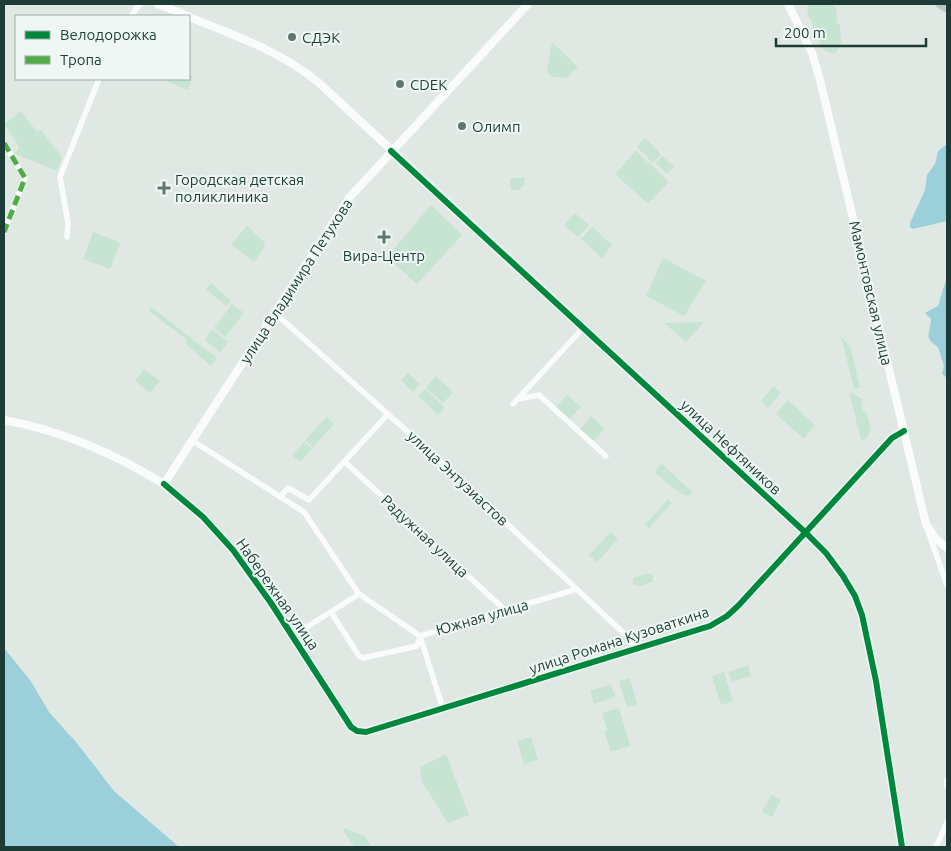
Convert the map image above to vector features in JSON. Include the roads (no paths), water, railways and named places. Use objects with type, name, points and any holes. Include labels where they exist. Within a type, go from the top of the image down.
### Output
[{"type":"main road","points":[[940,4],[947,8]]},
{"type":"street","points":[[132,15],[140,4]]},
{"type":"street","name":"улица Нефтяников","points":[[158,4],[186,15]]},
{"type":"street","name":"улица Владимира Петухова","points":[[164,484],[343,206],[391,151],[528,4]]},
{"type":"street","name":"Мамонтовская улица","points":[[788,4],[812,53],[820,80],[926,524],[947,585]]},
{"type":"street","name":"улица Нефтяников","points":[[190,17],[264,48],[298,67],[326,89],[826,553],[855,596],[862,615],[876,681],[902,847]]},
{"type":"street","points":[[67,237],[68,223],[60,177],[99,80]]},
{"type":"street","points":[[4,143],[25,178],[4,232]]},
{"type":"street","name":"улица Энтузиастов","points":[[275,313],[388,414],[577,589],[631,640],[635,649]]},
{"type":"street","points":[[513,404],[583,328]]},
{"type":"street","points":[[518,399],[539,395],[606,456]]},
{"type":"street","points":[[280,497],[288,488],[309,500],[388,414]]},
{"type":"street","name":"Набережная улица","points":[[4,420],[47,429],[88,443],[164,484],[192,507],[224,538],[258,582],[351,727],[357,731]]},
{"type":"street","name":"улица Романа Кузоваткина","points":[[357,731],[366,732],[710,626],[727,616],[806,533],[892,438],[904,431]]},
{"type":"street","name":"Южная улица","points":[[192,441],[304,512],[359,594],[420,636],[577,589]]},
{"type":"street","name":"Радужная улица","points":[[345,462],[506,611]]},
{"type":"street","points":[[926,524],[935,538],[947,548]]},
{"type":"street","points":[[293,636],[359,594]]},
{"type":"street","points":[[330,612],[359,656],[364,658],[416,646],[420,636]]},
{"type":"street","points":[[420,636],[442,709]]},
{"type":"street","points":[[947,780],[947,786]]},
{"type":"street","points":[[936,847],[947,822]]},
{"type":"water","points":[[947,144],[947,221],[913,229],[910,227],[910,223],[925,190],[927,175],[935,164],[938,151]]},
{"type":"water","points":[[947,276],[947,378],[942,374],[944,366],[938,347],[930,341],[931,319],[925,313],[938,306]]},
{"type":"water","points":[[4,648],[30,680],[49,712],[76,742],[114,791],[179,847],[4,847]]},
{"type":"place","name":"СДЭК","points":[[292,37]]},
{"type":"place","name":"CDEK","points":[[400,84]]},
{"type":"place","name":"Олимп","points":[[462,126]]},
{"type":"place","name":"Городская детская поликлиника","points":[[164,188]]},
{"type":"place","name":"Вира-Центр","points":[[384,237]]}]
